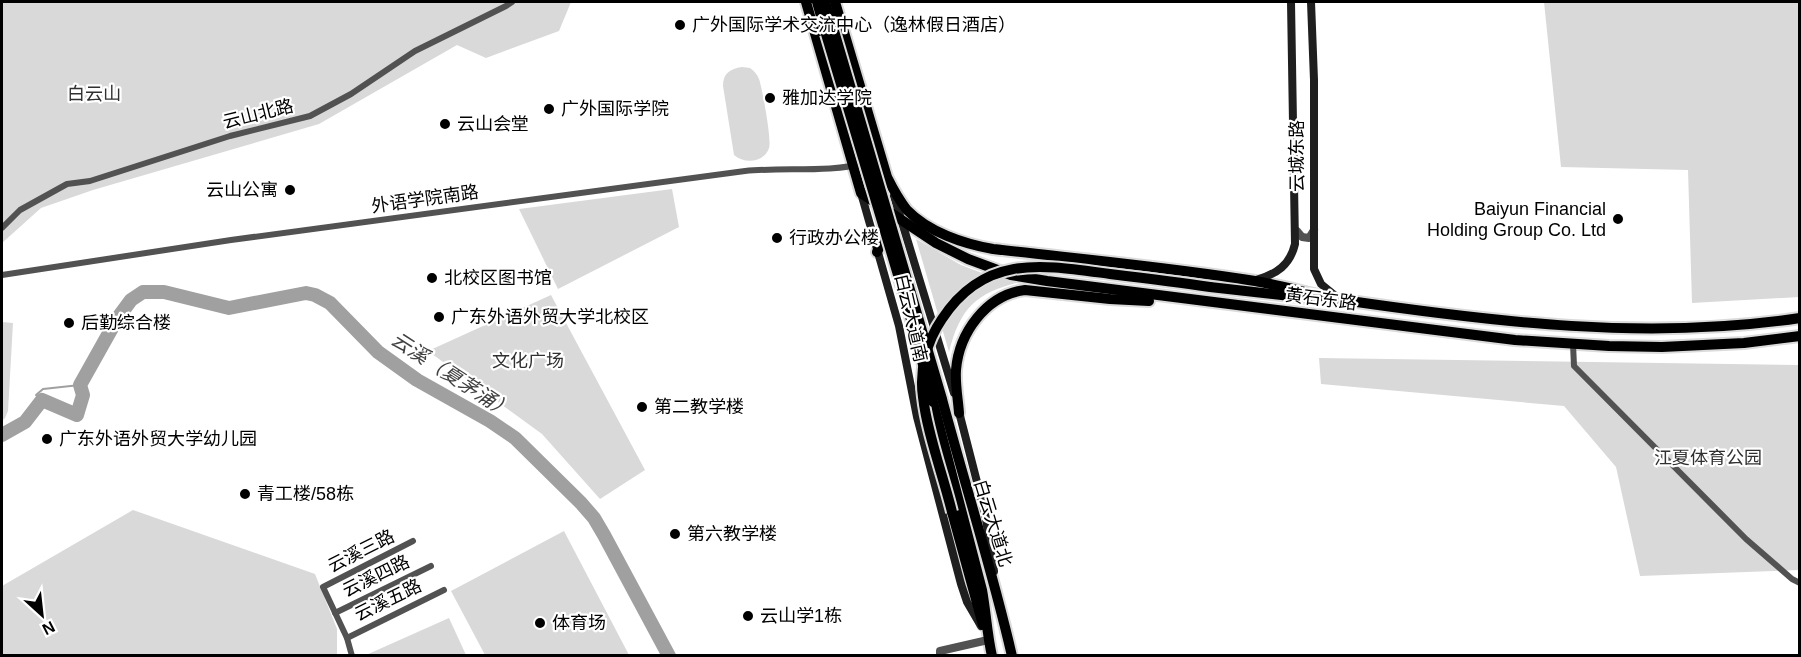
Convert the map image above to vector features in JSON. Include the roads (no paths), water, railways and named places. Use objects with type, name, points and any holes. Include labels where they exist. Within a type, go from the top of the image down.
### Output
[{"type":"highway","name":"白云大道南","points":[[806,2],[861,193]]},
{"type":"highway","name":"白云大道南","points":[[816,2],[830,33]]},
{"type":"highway","name":"白云大道南","points":[[825,2],[830,33],[938,401]]},
{"type":"highway","name":"白云大道南","points":[[835,2],[887,177]]},
{"type":"highway","name":"黄石东路","points":[[887,177],[900,200],[918,219],[942,234],[965,243],[993,249],[1254,281],[1341,299],[1513,321],[1614,328],[1705,327],[1800,318]]},
{"type":"highway","name":"黄石东路","points":[[861,193],[936,243],[975,263],[1011,275],[1047,281],[1515,340],[1633,347],[1695,346],[1800,336]]},
{"type":"highway","points":[[877,252],[889,228],[902,220],[918,219]]},
{"type":"highway","points":[[1047,281],[1040,273],[1039,263],[1053,255]]},
{"type":"highway","points":[[988,640],[926,412],[922,380],[931,337],[946,312],[958,298],[994,274],[1036,265],[1290,296],[1341,299]]},
{"type":"highway","points":[[959,413],[956,370],[963,341],[984,310],[1007,294],[1016,291],[1035,291],[1126,300],[1194,301]]},
{"type":"highway","name":"白云大道北","points":[[938,401],[996,590],[1012,656]]},
{"type":"highway","name":"白云大道北","points":[[938,401],[982,590],[992,656]]},
{"type":"main road","name":"云城东路","points":[[1254,281],[1277,272],[1286,264],[1293,251],[1297,231],[1291,2]]},
{"type":"main road","name":"云城东路","points":[[1311,2],[1314,269],[1316,277],[1325,288],[1341,299]]},
{"type":"main road","name":"白云大道南","points":[[887,177],[908,238],[959,413],[985,513],[996,590]]},
{"type":"main road","name":"白云大道南","points":[[861,193],[899,326],[916,417],[962,584],[968,602],[988,640]]},
{"type":"main road","points":[[877,252],[889,238],[897,236],[908,238]]},
{"type":"street","name":"云山北路","points":[[2,228],[20,210],[67,184],[90,181],[230,136],[310,116],[351,94],[415,51],[512,2]]},
{"type":"street","name":"外语学院南路","points":[[2,275],[231,240],[745,171],[783,168],[836,169],[882,159]]},
{"type":"street","points":[[1297,231],[1302,237],[1309,238],[1314,230]]},
{"type":"street","points":[[1574,344],[1574,366],[1746,539],[1792,579],[1800,583]]},
{"type":"street","name":"云溪三路","points":[[335,613],[323,587],[413,541]]},
{"type":"street","name":"云溪四路","points":[[335,613],[430,566]]},
{"type":"street","name":"云溪五路","points":[[346,638],[444,590]]},
{"type":"street","points":[[335,613],[352,656]]},
{"type":"street","points":[[940,653],[988,640]]},
{"type":"waterway","name":"云溪（夏茅涌）","points":[[2,435],[25,422],[42,400],[77,415],[83,395],[80,385],[117,319],[131,300],[143,292],[164,292],[229,308],[306,293],[315,295],[330,303],[378,352],[417,380],[490,421],[515,438],[581,503],[594,518],[604,535],[669,656]]},
{"type":"waterway","points":[[42,400],[36,395],[43,389],[80,385]]},
{"type":"place","name":"广外国际学术交流中心（逸林假日酒店）","points":[[680,25]]},
{"type":"place","name":"雅加达学院","points":[[770,98]]},
{"type":"place","name":"广外国际学院","points":[[549,109]]},
{"type":"place","name":"云山会堂","points":[[445,124]]},
{"type":"place","name":"云山公寓","points":[[290,190]]},
{"type":"place","name":"Baiyun Financial Holding Group Co. Ltd","points":[[1618,219]]},
{"type":"place","name":"行政办公楼","points":[[777,238]]},
{"type":"place","name":"北校区图书馆","points":[[432,278]]},
{"type":"place","name":"广东外语外贸大学北校区","points":[[439,317]]},
{"type":"place","name":"后勤综合楼","points":[[69,323]]},
{"type":"place","name":"第二教学楼","points":[[642,407]]},
{"type":"place","name":"广东外语外贸大学幼儿园","points":[[47,439]]},
{"type":"place","name":"青工楼/58栋","points":[[245,494]]},
{"type":"place","name":"第六教学楼","points":[[675,534]]},
{"type":"place","name":"云山学1栋","points":[[748,616]]},
{"type":"place","name":"体育场","points":[[540,623]]},
{"type":"park label","name":"白云山","points":[[94,94]]},
{"type":"park label","name":"文化广场","points":[[528,361]]},
{"type":"park label","name":"江夏体育公园","points":[[1708,458]]}]
